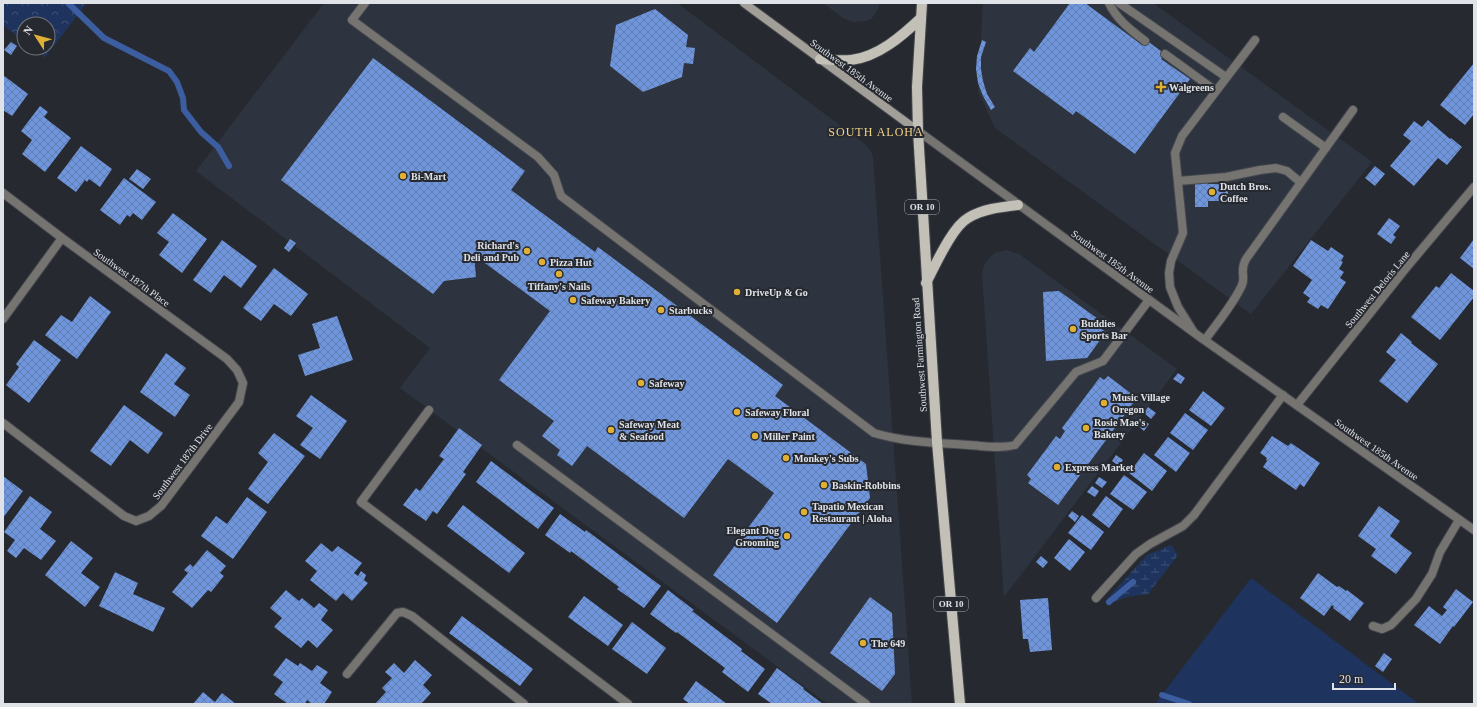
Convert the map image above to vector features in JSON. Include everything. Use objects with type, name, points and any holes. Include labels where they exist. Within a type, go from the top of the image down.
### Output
[{"type":"main road","name":"Southwest 185th Avenue","points":[[744,3],[918,131]]},
{"type":"main road","name":"Southwest Farmington Road","points":[[922,3],[917,87],[926,283],[936,442],[960,704]]},
{"type":"main road","points":[[820,59],[852,60],[865,56],[892,43],[921,18]]},
{"type":"main road","points":[[926,283],[953,234],[964,221],[991,208],[1018,205]]},
{"type":"street","points":[[365,3],[352,20],[538,157],[554,175],[561,196],[874,433],[891,438],[1004,448],[1015,446],[1076,372],[1103,362],[1149,300]]},
{"type":"street","points":[[1110,3],[1112,9],[1125,25],[1145,40]]},
{"type":"street","points":[[1120,3],[1226,77]]},
{"type":"street","points":[[1193,332],[1178,307],[1170,287],[1169,273],[1171,261],[1183,233],[1175,153],[1182,136],[1255,40]]},
{"type":"street","points":[[1165,54],[1216,91]]},
{"type":"street","points":[[1205,340],[1238,292],[1244,280],[1242,265],[1353,110]]},
{"type":"street","points":[[1283,117],[1326,148]]},
{"type":"street","name":"Southwest 185th Avenue","points":[[918,131],[1193,332],[1474,530]]},
{"type":"street","points":[[1178,181],[1226,177],[1276,168],[1287,171],[1300,182]]},
{"type":"street","name":"Southwest Deloris Lane","points":[[1297,405],[1406,268],[1474,187]]},
{"type":"street","name":"Southwest 187th Place","points":[[3,193],[227,359],[237,370],[243,383]]},
{"type":"street","points":[[3,319],[62,238]]},
{"type":"street","name":"Southwest 187th Drive","points":[[3,423],[124,516],[136,521],[149,516],[161,506],[239,402],[243,383]]},
{"type":"street","points":[[1096,598],[1136,554],[1150,544],[1183,526],[1194,515],[1283,395]]},
{"type":"street","points":[[429,410],[361,502],[628,704]]},
{"type":"street","points":[[517,445],[866,704]]},
{"type":"street","points":[[1373,626],[1382,629],[1391,625],[1416,599],[1432,574],[1440,552],[1460,520]]},
{"type":"street","points":[[347,674],[397,613],[403,612],[412,616],[524,704]]},
{"type":"shaded area","points":[[324,3],[677,3],[866,145],[871,151],[873,158],[912,704],[828,704],[400,388],[430,348],[196,171]]},
{"type":"shaded area","points":[[823,3],[880,3],[872,18],[866,21],[853,22],[843,18]]},
{"type":"shaded area","points":[[983,3],[1153,3],[1372,162],[1251,314],[995,128],[978,91]]},
{"type":"shaded area","points":[[1007,250],[1019,254],[1177,369],[1004,597],[982,273],[985,263],[989,258],[995,253]]},
{"type":"green space","points":[[3,3],[87,3],[56,43],[56,16],[16,16],[16,35],[3,25]]},
{"type":"green space","points":[[1171,545],[1178,555],[1148,594],[1127,597],[1110,603],[1106,600],[1147,555]]},
{"type":"green space","points":[[1251,578],[1419,704],[1155,704]]},
{"type":"building","name":"Walgreens","points":[[1070,3],[1085,3],[1142,45],[1146,40],[1165,54],[1161,59],[1190,79],[1135,154],[1076,111],[1073,115],[1013,71],[1030,48],[1034,52]]},
{"type":"building","points":[[655,9],[688,35],[686,47],[695,48],[693,64],[684,63],[682,77],[643,92],[610,66],[616,25]]},
{"type":"building","points":[[982,40],[986,42],[981,57],[981,69],[987,94],[995,107],[991,110],[978,83],[976,69],[977,56]]},
{"type":"building","points":[[11,42],[16,45],[11,55],[4,50]]},
{"type":"building","points":[[373,58],[525,171],[511,190],[595,252],[598,247],[783,385],[775,396],[866,464],[870,498],[777,623],[713,575],[774,493],[728,459],[684,518],[587,446],[572,466],[557,455],[560,450],[542,436],[554,421],[499,380],[550,311],[474,255],[476,277],[444,281],[433,294],[281,180]]},
{"type":"building","points":[[1474,63],[1474,114],[1465,125],[1440,105]]},
{"type":"building","points":[[3,75],[28,94],[12,116],[3,110]]},
{"type":"building","points":[[40,106],[48,112],[44,117],[71,138],[45,172],[22,154],[32,140],[21,131]]},
{"type":"building","points":[[1428,120],[1462,147],[1447,165],[1438,158],[1414,186],[1390,166],[1411,141],[1403,135],[1414,121],[1422,127]]},
{"type":"building","points":[[81,146],[112,169],[100,187],[89,179],[87,182],[85,180],[76,192],[57,178]]},
{"type":"building","points":[[1375,166],[1385,174],[1375,186],[1365,178]]},
{"type":"building","points":[[137,169],[151,179],[143,189],[129,179]]},
{"type":"building","points":[[124,178],[156,202],[142,220],[133,213],[130,217],[127,215],[120,225],[100,210]]},
{"type":"building","name":"Dutch Bros. Coffee","points":[[1195,179],[1208,179],[1208,184],[1228,184],[1228,201],[1208,201],[1208,207],[1195,207]]},
{"type":"building","points":[[173,213],[207,239],[182,273],[159,255],[169,242],[157,233]]},
{"type":"building","points":[[1389,218],[1400,226],[1393,235],[1396,237],[1391,244],[1377,234]]},
{"type":"building","points":[[290,239],[296,243],[289,252],[284,248]]},
{"type":"building","points":[[1474,239],[1474,269],[1460,258]]},
{"type":"building","points":[[222,240],[257,266],[241,288],[224,275],[211,293],[193,280]]},
{"type":"building","points":[[1311,240],[1328,251],[1331,247],[1344,256],[1341,261],[1343,262],[1339,269],[1344,272],[1340,278],[1346,282],[1328,309],[1321,305],[1318,309],[1307,302],[1310,298],[1303,293],[1312,280],[1293,266]]},
{"type":"building","points":[[274,268],[308,294],[291,316],[274,304],[261,321],[243,308]]},
{"type":"building","points":[[1451,273],[1474,291],[1474,297],[1440,340],[1411,317],[1436,286],[1439,288]]},
{"type":"building","name":"Buddies Sports Bar","points":[[1059,291],[1101,321],[1097,326],[1106,332],[1087,358],[1046,361],[1043,292]]},
{"type":"building","points":[[90,296],[111,312],[77,359],[45,335],[61,315],[72,322]]},
{"type":"building","points":[[337,316],[353,360],[305,376],[298,355],[320,348],[312,324]]},
{"type":"building","points":[[1401,333],[1412,342],[1411,343],[1438,364],[1407,403],[1379,381],[1396,360],[1386,352]]},
{"type":"building","points":[[34,340],[61,360],[29,403],[6,385],[19,367],[16,364]]},
{"type":"building","points":[[166,353],[186,368],[174,384],[190,395],[175,417],[140,392]]},
{"type":"building","points":[[1178,373],[1185,378],[1181,384],[1173,379]]},
{"type":"building","points":[[1108,376],[1137,398],[1058,505],[1028,483],[1031,479],[1027,475],[1056,436],[1060,439],[1065,431],[1062,428],[1100,377],[1104,380]]},
{"type":"building","points":[[1203,391],[1225,408],[1211,426],[1189,410]]},
{"type":"building","points":[[311,395],[347,421],[320,459],[300,445],[313,428],[296,416]]},
{"type":"building","points":[[124,405],[163,433],[148,454],[130,440],[111,466],[90,451]]},
{"type":"building","points":[[1148,407],[1156,413],[1151,419],[1144,413]]},
{"type":"building","points":[[1185,413],[1208,430],[1193,450],[1170,433]]},
{"type":"building","points":[[1141,419],[1149,424],[1144,431],[1137,425]]},
{"type":"building","points":[[459,428],[482,445],[463,472],[466,474],[437,514],[433,511],[426,521],[403,505],[416,488],[420,491],[444,459],[439,456]]},
{"type":"building","points":[[274,433],[305,456],[268,504],[248,489],[268,462],[258,453]]},
{"type":"building","points":[[1272,436],[1288,446],[1291,443],[1320,463],[1304,487],[1300,484],[1296,490],[1263,467],[1267,461],[1267,458],[1260,453]]},
{"type":"building","points":[[1168,437],[1190,453],[1176,472],[1154,455]]},
{"type":"building","points":[[1144,453],[1167,471],[1152,491],[1129,473]]},
{"type":"building","points":[[1116,455],[1123,460],[1119,466],[1112,461]]},
{"type":"building","points":[[491,461],[554,508],[538,529],[476,482]]},
{"type":"building","points":[[1124,475],[1147,492],[1133,510],[1110,494]]},
{"type":"building","points":[[3,476],[23,491],[3,518]]},
{"type":"building","points":[[1099,477],[1107,482],[1102,488],[1095,483]]},
{"type":"building","points":[[1092,486],[1099,491],[1095,497],[1087,492]]},
{"type":"building","points":[[30,496],[52,512],[40,529],[56,541],[41,560],[24,548],[16,558],[7,551],[15,540],[4,532]]},
{"type":"building","points":[[1106,496],[1123,509],[1109,528],[1092,515]]},
{"type":"building","points":[[247,497],[267,512],[233,559],[201,536],[216,516],[227,524]]},
{"type":"building","points":[[463,505],[525,553],[509,573],[447,526]]},
{"type":"building","points":[[1379,506],[1400,521],[1390,536],[1412,553],[1396,574],[1371,556],[1376,549],[1358,536]]},
{"type":"building","points":[[1072,511],[1079,516],[1075,522],[1068,516]]},
{"type":"building","points":[[560,514],[585,532],[586,530],[661,586],[644,608],[617,589],[619,587],[571,551],[570,553],[545,535]]},
{"type":"building","points":[[1082,515],[1104,532],[1091,550],[1068,533]]},
{"type":"building","points":[[1069,539],[1085,552],[1070,571],[1054,558]]},
{"type":"building","points":[[71,541],[93,558],[81,573],[100,587],[85,607],[45,575]]},
{"type":"building","points":[[321,543],[332,552],[338,546],[362,563],[354,573],[358,576],[361,571],[366,575],[364,580],[368,583],[352,601],[343,593],[336,601],[310,580],[317,571],[305,561]]},
{"type":"building","points":[[207,550],[226,566],[220,573],[224,576],[211,592],[208,590],[192,608],[172,592],[188,573],[184,570],[190,564],[193,567]]},
{"type":"building","points":[[1041,556],[1048,562],[1043,568],[1036,562]]},
{"type":"building","points":[[115,572],[138,583],[133,594],[165,608],[153,632],[99,606]]},
{"type":"building","points":[[1318,573],[1337,587],[1339,586],[1346,591],[1347,590],[1364,603],[1350,621],[1333,608],[1334,607],[1332,605],[1324,616],[1300,598]]},
{"type":"building","points":[[1456,589],[1473,602],[1440,644],[1414,625],[1429,606],[1442,616],[1447,610],[1443,607]]},
{"type":"building","points":[[286,590],[299,601],[302,598],[314,608],[319,603],[328,610],[321,620],[333,630],[317,648],[308,640],[301,648],[274,627],[282,618],[270,608]]},
{"type":"building","points":[[668,590],[765,669],[748,692],[722,672],[725,668],[650,614]]},
{"type":"building","points":[[584,596],[623,625],[608,646],[568,617]]},
{"type":"building","points":[[870,597],[892,613],[895,674],[882,691],[830,653]]},
{"type":"building","points":[[1048,598],[1052,650],[1030,652],[1028,639],[1023,639],[1020,600]]},
{"type":"building","points":[[462,616],[533,669],[520,686],[449,633]]},
{"type":"building","points":[[632,622],[666,648],[647,674],[612,649]]},
{"type":"building","points":[[1384,653],[1392,659],[1383,672],[1375,666]]},
{"type":"building","points":[[286,658],[298,666],[300,663],[312,671],[317,665],[328,672],[320,683],[332,692],[324,704],[312,704],[307,700],[305,704],[288,704],[274,694],[283,682],[273,675]]},
{"type":"building","points":[[415,660],[432,675],[423,685],[431,693],[421,704],[375,704],[386,692],[382,688],[392,678],[385,672],[394,663],[404,673]]},
{"type":"building","points":[[777,668],[823,704],[772,704],[758,694]]},
{"type":"building","points":[[696,681],[727,704],[690,704],[683,699]]},
{"type":"building","points":[[203,692],[215,702],[222,693],[236,704],[193,704]]},
{"type":"waterway","points":[[68,3],[104,38],[169,71],[177,82],[183,98],[184,110],[201,132],[218,147],[229,166]]},
{"type":"waterway","points":[[1109,602],[1133,582]]},
{"type":"waterway","points":[[1162,695],[1189,704]]},
{"type":"place","name":"Walgreens","points":[[1161,87]]},
{"type":"place","name":"Bi-Mart","points":[[403,176]]},
{"type":"place","name":"Dutch Bros. Coffee","points":[[1212,192]]},
{"type":"place","name":"Richard's Deli and Pub","points":[[527,251]]},
{"type":"place","name":"Pizza Hut","points":[[542,262]]},
{"type":"place","name":"Tiffany's Nails","points":[[559,274]]},
{"type":"place","name":"DriveUp & Go","points":[[737,292]]},
{"type":"place","name":"Safeway Bakery","points":[[573,300]]},
{"type":"place","name":"Starbucks","points":[[661,310]]},
{"type":"place","name":"Buddies Sports Bar","points":[[1073,329]]},
{"type":"place","name":"Safeway","points":[[641,383]]},
{"type":"place","name":"Music Village Oregon","points":[[1104,403]]},
{"type":"place","name":"Safeway Floral","points":[[737,412]]},
{"type":"place","name":"Rosie Mae's Bakery","points":[[1086,428]]},
{"type":"place","name":"Safeway Meat & Seafood","points":[[611,430]]},
{"type":"place","name":"Miller Paint","points":[[755,436]]},
{"type":"place","name":"Monkey's Subs","points":[[786,458]]},
{"type":"place","name":"Express Market","points":[[1057,467]]},
{"type":"place","name":"Baskin-Robbins","points":[[824,485]]},
{"type":"place","name":"Tapatio Mexican Restaurant | Aloha","points":[[804,512]]},
{"type":"place","name":"Elegant Dog Grooming","points":[[787,536]]},
{"type":"place","name":"The 649","points":[[863,643]]},
{"type":"district","name":"SOUTH ALOHA","points":[[876,132]]}]
